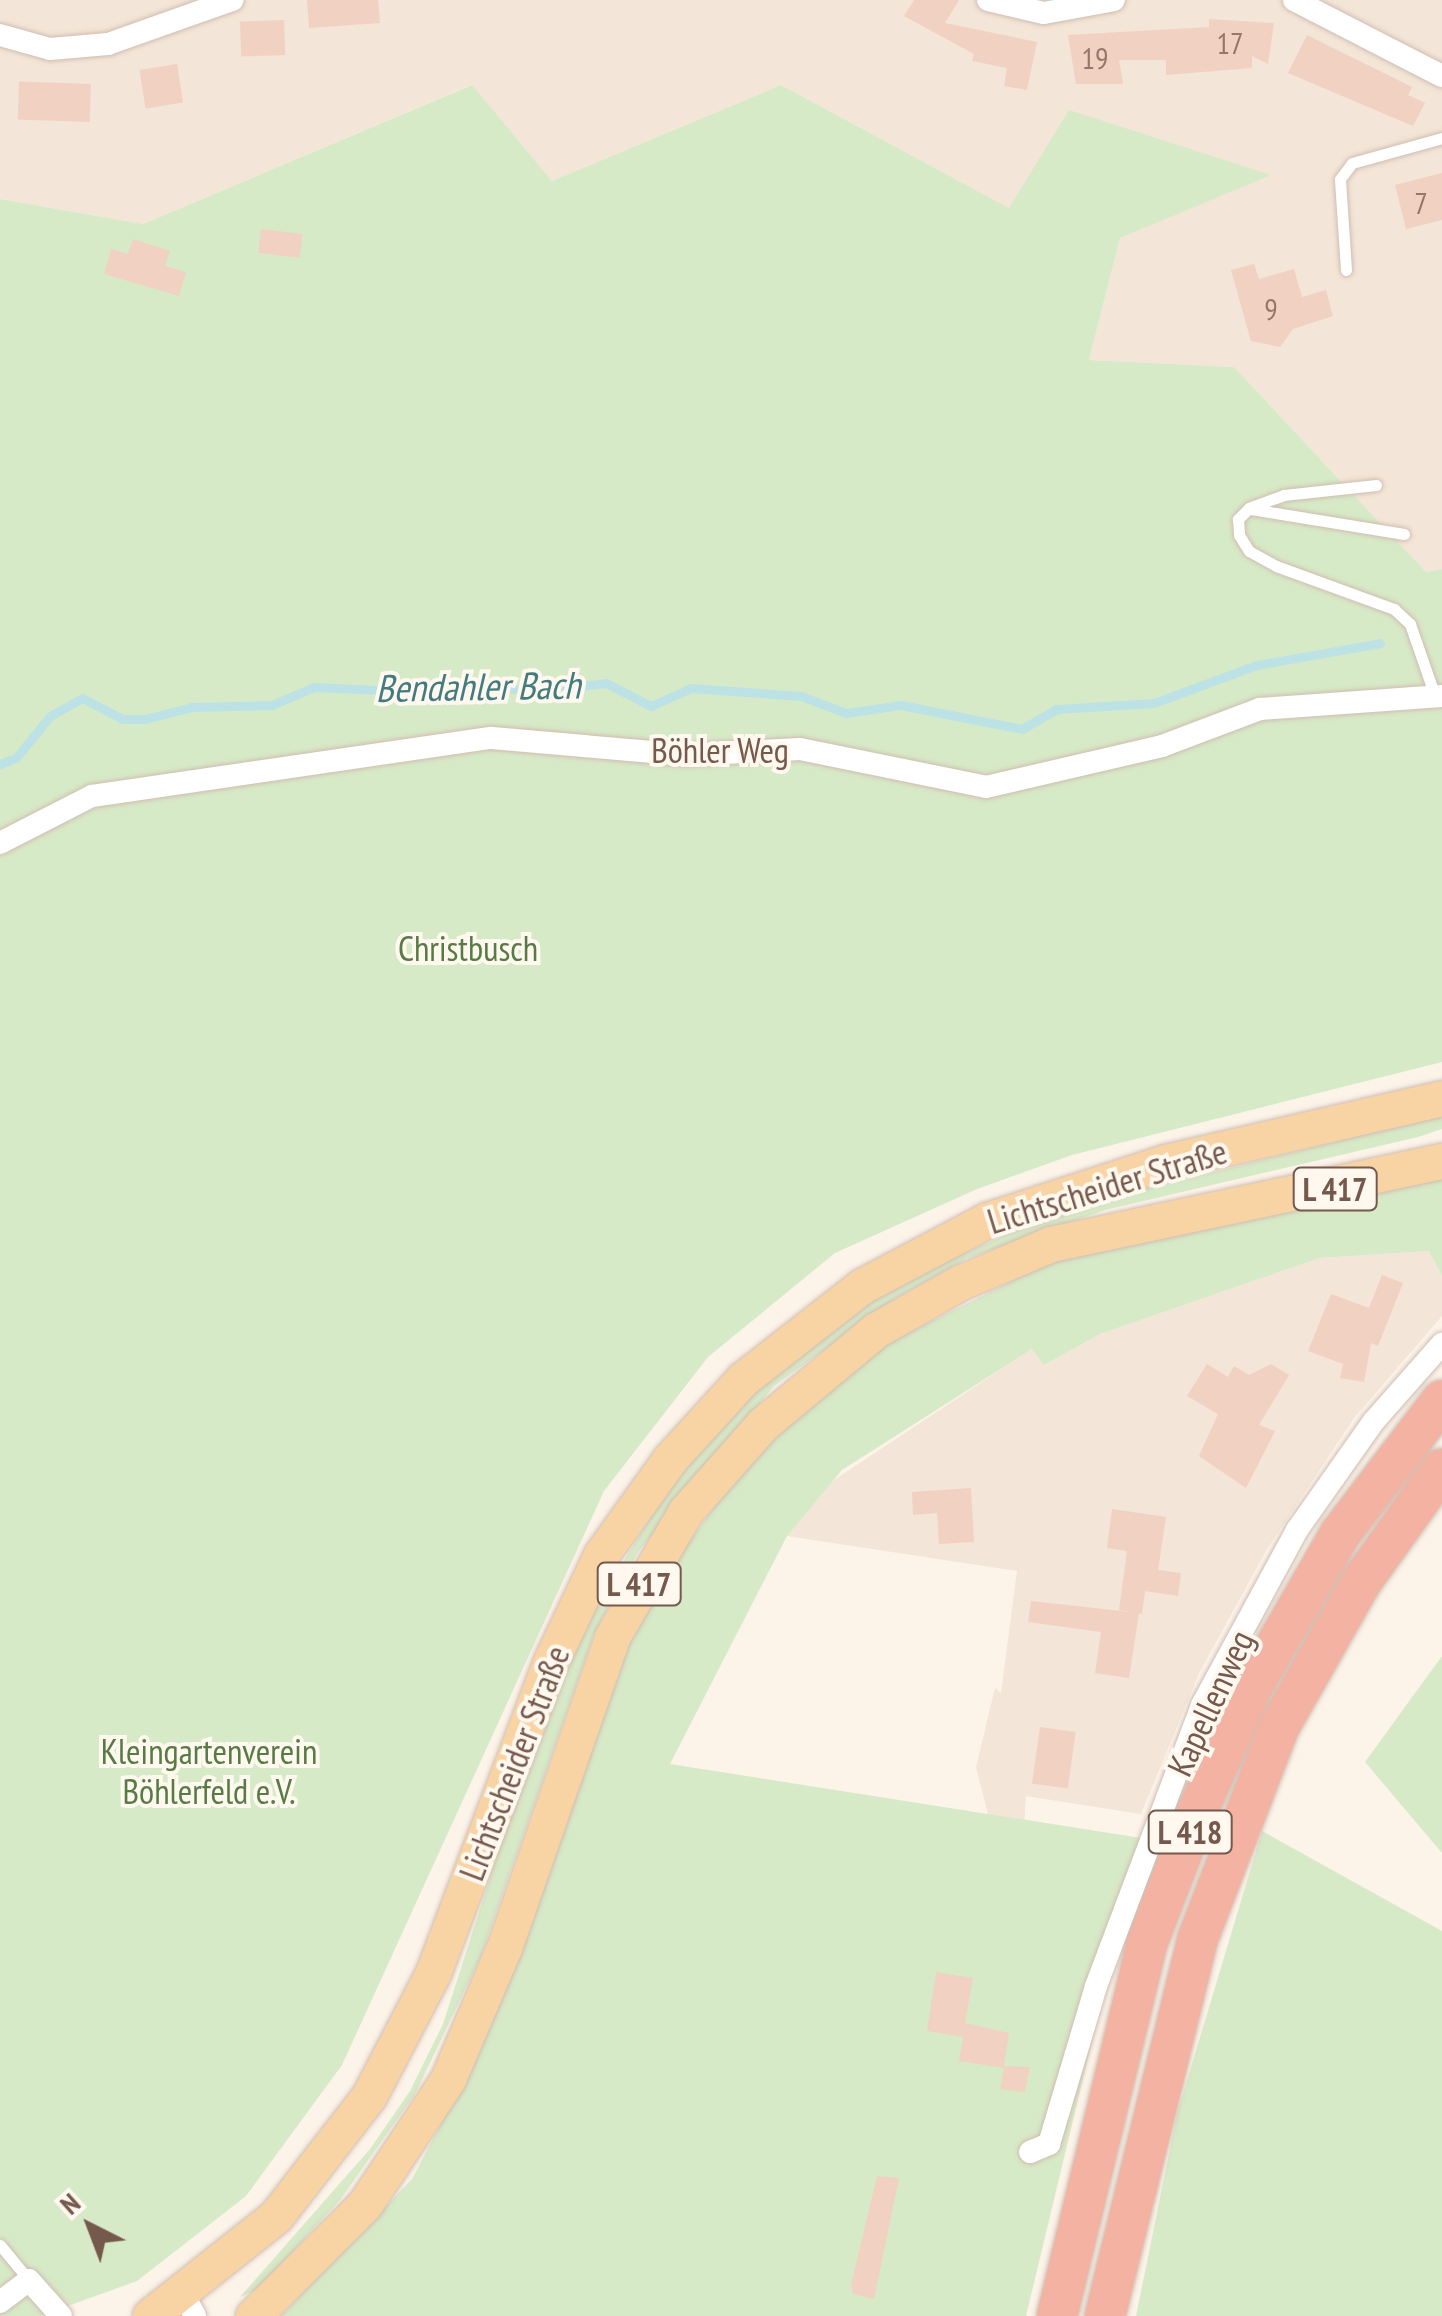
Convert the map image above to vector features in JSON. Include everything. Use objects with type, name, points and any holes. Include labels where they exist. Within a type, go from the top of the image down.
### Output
[{"type":"highway","name":"L 418","points":[[1057,2316],[1148,1942],[1198,1811],[1252,1687],[1340,1534],[1442,1400]]},
{"type":"highway","name":"L 418","points":[[1105,2316],[1198,1938],[1279,1727],[1361,1582],[1442,1469]]},
{"type":"main road","name":"Lichtscheider Straße","points":[[150,2316],[189,2305],[276,2216],[369,2096],[433,1974],[550,1662],[601,1555],[670,1459],[743,1380],[862,1286],[987,1220],[1165,1162],[1442,1098]]},
{"type":"main road","name":"Lichtscheider Straße","points":[[253,2316],[365,2204],[448,2080],[504,1948],[612,1637],[686,1512],[762,1424],[891,1321],[1051,1244],[1442,1161]]},
{"type":"street","points":[[0,35],[50,49],[108,44],[232,0]]},
{"type":"street","points":[[988,0],[1044,13],[1114,0]]},
{"type":"street","points":[[1294,0],[1442,76]]},
{"type":"street","name":"Böhler Weg","points":[[0,843],[92,796],[492,738],[686,755],[800,749],[986,787],[1162,746],[1260,709],[1439,696]]},
{"type":"street","name":"Kapellenweg","points":[[1030,2152],[1049,2144],[1096,1986],[1202,1705],[1297,1530],[1374,1421],[1442,1344]]},
{"type":"street","points":[[0,2302],[29,2280],[62,2316]]},
{"type":"lane","points":[[1346,270],[1340,179],[1352,163],[1442,138]]},
{"type":"lane","points":[[1376,485],[1284,495],[1249,508],[1238,519],[1249,552],[1372,596],[1410,624],[1439,696]]},
{"type":"lane","points":[[1249,508],[1404,534]]},
{"type":"lane","points":[[0,2245],[29,2280]]},
{"type":"shaded area","points":[[0,0],[1442,0],[1442,569],[1426,572],[1234,367],[1089,360],[1120,238],[1270,174],[1009,208],[781,85],[552,181],[471,85],[143,224],[0,199]]},
{"type":"shaded area","points":[[1429,1251],[1442,1276],[1442,1316],[1354,1418],[1267,1549],[1199,1673],[1141,1814],[1026,1796],[1024,1827],[989,1818],[976,1767],[995,1688],[1001,1693],[1017,1571],[787,1536],[819,1490],[1033,1348],[1044,1365],[1100,1334],[1320,1258]]},
{"type":"green space","name":"Christbusch","points":[[472,85],[552,181],[781,85],[1009,208],[1069,110],[1271,175],[1120,238],[1089,360],[1234,367],[1426,572],[1442,569],[1442,1062],[1072,1155],[977,1189],[835,1253],[708,1357],[604,1491],[342,2065],[246,2196],[137,2281],[40,2316],[0,2316],[0,199],[143,224]]},
{"type":"green space","points":[[1442,1115],[1442,1129],[1418,1137],[1105,1210],[968,1258],[896,1298],[774,1386],[638,1552],[594,1634],[481,1956],[415,2094],[340,2200],[258,2289],[240,2297],[370,2149],[410,2091],[443,2024],[509,1819],[586,1622],[670,1486],[762,1383],[887,1288],[1061,1210]]},
{"type":"green space","points":[[1442,1177],[1442,1276],[1429,1251],[1320,1258],[1100,1334],[1044,1365],[1032,1349],[842,1470],[787,1536],[670,1764],[1141,1838],[1026,2316],[281,2316],[412,2179],[480,2050],[557,1814],[646,1602],[747,1461],[884,1345],[1054,1260]]},
{"type":"green space","points":[[1442,1656],[1442,1853],[1365,1762]]},
{"type":"green space","points":[[1262,1831],[1442,1931],[1442,2316],[1136,2316],[1177,2114]]},
{"type":"building","points":[[307,0],[378,0],[380,23],[309,28]]},
{"type":"building","points":[[914,0],[959,0],[945,23],[1037,42],[1027,90],[1004,86],[1007,68],[972,61],[974,54],[904,16]]},
{"type":"building","points":[[1209,19],[1274,23],[1268,64],[1252,56],[1252,68],[1166,75],[1166,60],[1119,60],[1123,84],[1076,84],[1068,35],[1209,27]]},
{"type":"building","points":[[284,20],[285,55],[241,57],[240,22]]},
{"type":"building","points":[[1307,35],[1412,87],[1408,95],[1425,103],[1413,126],[1288,73]]},
{"type":"building","points":[[177,64],[183,103],[146,108],[139,70]]},
{"type":"building","points":[[19,81],[91,84],[90,122],[18,119]]},
{"type":"building","points":[[1442,173],[1442,220],[1406,229],[1395,185]]},
{"type":"building","points":[[261,229],[303,234],[300,258],[258,253]]},
{"type":"building","points":[[133,239],[170,251],[165,266],[186,272],[179,296],[104,274],[111,249],[128,254]]},
{"type":"building","points":[[1254,264],[1259,279],[1294,269],[1302,297],[1326,290],[1333,316],[1293,329],[1280,347],[1251,341],[1231,270]]},
{"type":"building","points":[[1382,1275],[1403,1283],[1378,1346],[1371,1343],[1364,1382],[1340,1378],[1343,1364],[1308,1351],[1331,1294],[1369,1308]]},
{"type":"building","points":[[1207,1364],[1228,1377],[1234,1366],[1249,1375],[1271,1364],[1289,1375],[1259,1425],[1275,1431],[1246,1488],[1199,1456],[1218,1414],[1187,1396]]},
{"type":"building","points":[[971,1488],[974,1542],[939,1544],[937,1513],[913,1515],[912,1492]]},
{"type":"building","points":[[1112,1509],[1166,1517],[1158,1570],[1181,1573],[1178,1596],[1145,1591],[1142,1614],[1119,1610],[1127,1551],[1107,1548]]},
{"type":"building","points":[[1031,1601],[1139,1613],[1129,1678],[1095,1673],[1101,1632],[1028,1622]]},
{"type":"building","points":[[1040,1727],[1076,1732],[1068,1788],[1032,1783]]},
{"type":"building","points":[[936,1972],[973,1978],[965,2023],[1009,2033],[1004,2066],[1030,2067],[1025,2092],[1000,2089],[1004,2068],[959,2061],[963,2037],[927,2031]]},
{"type":"building","points":[[877,2176],[899,2178],[874,2299],[853,2294],[851,2285]]},
{"type":"waterway","name":"Bendahler Bach","points":[[0,764],[16,758],[50,716],[82,698],[123,719],[145,719],[192,707],[272,705],[314,687],[402,691],[469,682],[533,692],[606,683],[651,706],[691,688],[801,696],[846,713],[901,705],[1022,729],[1056,709],[1154,703],[1257,665],[1380,643]]},
{"type":"park label","name":"Kleingartenverein Böhlerfeld e.V.","points":[[209,1771]]}]
